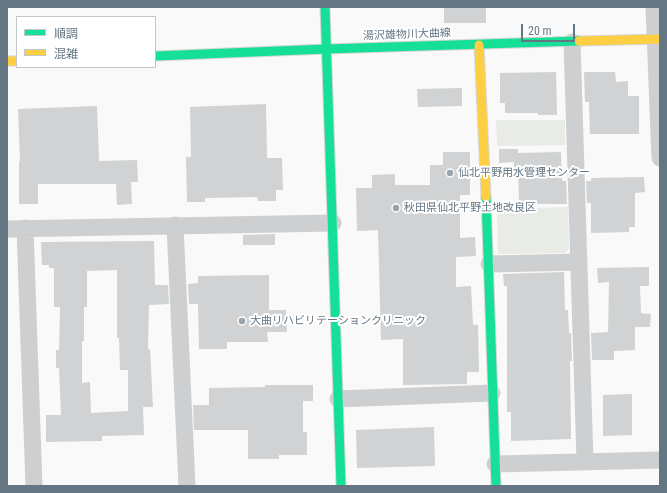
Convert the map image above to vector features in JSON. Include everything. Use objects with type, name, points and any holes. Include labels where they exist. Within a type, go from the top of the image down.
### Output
[{"type":"street","points":[[325,7],[341,486]]},
{"type":"street","points":[[654,7],[658,39],[660,158]]},
{"type":"street","name":"湯沢雄物川大曲線","points":[[156,56],[326,49],[658,39]]},
{"type":"street","points":[[572,42],[585,461]]},
{"type":"street","points":[[479,45],[489,264],[496,486]]},
{"type":"street","points":[[7,229],[333,223]]},
{"type":"street","points":[[175,225],[187,486]]},
{"type":"street","points":[[25,228],[34,486]]},
{"type":"street","points":[[489,264],[579,262]]},
{"type":"street","points":[[338,399],[492,393]]},
{"type":"street","points":[[495,464],[660,460]]},
{"type":"shaded area","points":[[496,120],[565,120],[565,145],[497,146]]},
{"type":"shaded area","points":[[568,207],[569,249],[565,253],[498,254],[497,209]]},
{"type":"building","points":[[444,7],[486,7],[486,23],[444,23]]},
{"type":"building","points":[[556,72],[557,115],[538,115],[538,113],[505,113],[505,103],[500,103],[500,73]]},
{"type":"building","points":[[584,72],[615,72],[616,82],[628,81],[628,96],[639,96],[639,134],[590,134],[589,102],[585,102]]},
{"type":"building","points":[[462,88],[462,106],[418,107],[417,89]]},
{"type":"building","points":[[266,104],[267,158],[282,158],[283,190],[276,190],[276,201],[258,201],[257,197],[205,198],[205,202],[187,202],[186,157],[191,157],[190,107]]},
{"type":"building","points":[[97,106],[99,161],[137,160],[138,182],[131,182],[132,204],[117,205],[116,184],[38,184],[38,204],[19,204],[20,161],[18,109]]},
{"type":"building","points":[[499,149],[518,149],[518,153],[561,152],[562,181],[566,181],[567,204],[519,204],[518,168],[514,168],[514,162],[499,163]]},
{"type":"building","points":[[443,152],[470,152],[470,195],[460,195],[460,238],[475,237],[476,256],[456,257],[456,287],[471,286],[473,325],[478,325],[479,372],[467,372],[467,384],[403,385],[403,339],[381,340],[378,230],[357,231],[356,188],[372,188],[372,175],[395,174],[395,185],[430,185],[430,165],[443,165]]},
{"type":"building","points":[[644,177],[645,192],[635,193],[635,227],[629,227],[629,232],[591,233],[591,203],[587,203],[586,181],[591,181],[591,178]]},
{"type":"building","points":[[275,234],[275,245],[243,245],[243,235]]},
{"type":"building","points":[[154,241],[155,285],[168,285],[169,304],[149,305],[148,350],[150,349],[153,407],[143,407],[144,435],[102,436],[102,441],[46,442],[46,415],[61,415],[59,368],[56,368],[56,350],[59,350],[60,307],[54,307],[54,268],[49,268],[49,265],[42,265],[41,242]],"holes":[[[117,270],[117,338],[119,338],[120,370],[128,370],[128,411],[91,413],[90,382],[82,383],[82,341],[84,341],[84,307],[87,307],[87,271]]]},
{"type":"building","points":[[649,267],[649,286],[640,286],[641,313],[651,314],[650,327],[635,327],[635,350],[614,351],[614,360],[592,360],[591,333],[608,332],[609,282],[598,283],[597,268]]},
{"type":"building","points":[[564,272],[565,310],[568,310],[569,333],[571,333],[571,439],[511,441],[511,412],[507,412],[507,286],[504,286],[503,274]]},
{"type":"building","name":"大曲リハビリテーションクリニック","points":[[269,275],[269,310],[286,310],[287,332],[267,332],[268,342],[227,342],[227,349],[199,349],[198,304],[189,304],[188,284],[198,283],[198,276]]},
{"type":"building","points":[[265,385],[313,385],[313,401],[303,401],[303,432],[307,432],[307,455],[279,455],[279,459],[248,459],[248,430],[194,430],[193,405],[209,405],[209,388],[265,387]]},
{"type":"building","points":[[632,394],[632,435],[603,436],[603,395]]},
{"type":"building","points":[[434,427],[435,466],[357,468],[356,430]]},
{"type":"traffic: fast","points":[[325,7],[341,486]]},
{"type":"traffic: fast","points":[[156,56],[579,41]]},
{"type":"traffic: fast","points":[[486,197],[496,486]]},
{"type":"traffic: slow","points":[[579,41],[660,39]]},
{"type":"traffic: slow","points":[[479,45],[486,197]]},
{"type":"traffic: slow","points":[[7,61],[16,61]]},
{"type":"place","name":"仙北平野用水管理センター","points":[[450,173]]},
{"type":"place","name":"秋田県仙北平野土地改良区","points":[[396,208]]},
{"type":"place","name":"大曲リハビリテーションクリニック","points":[[242,321]]}]
